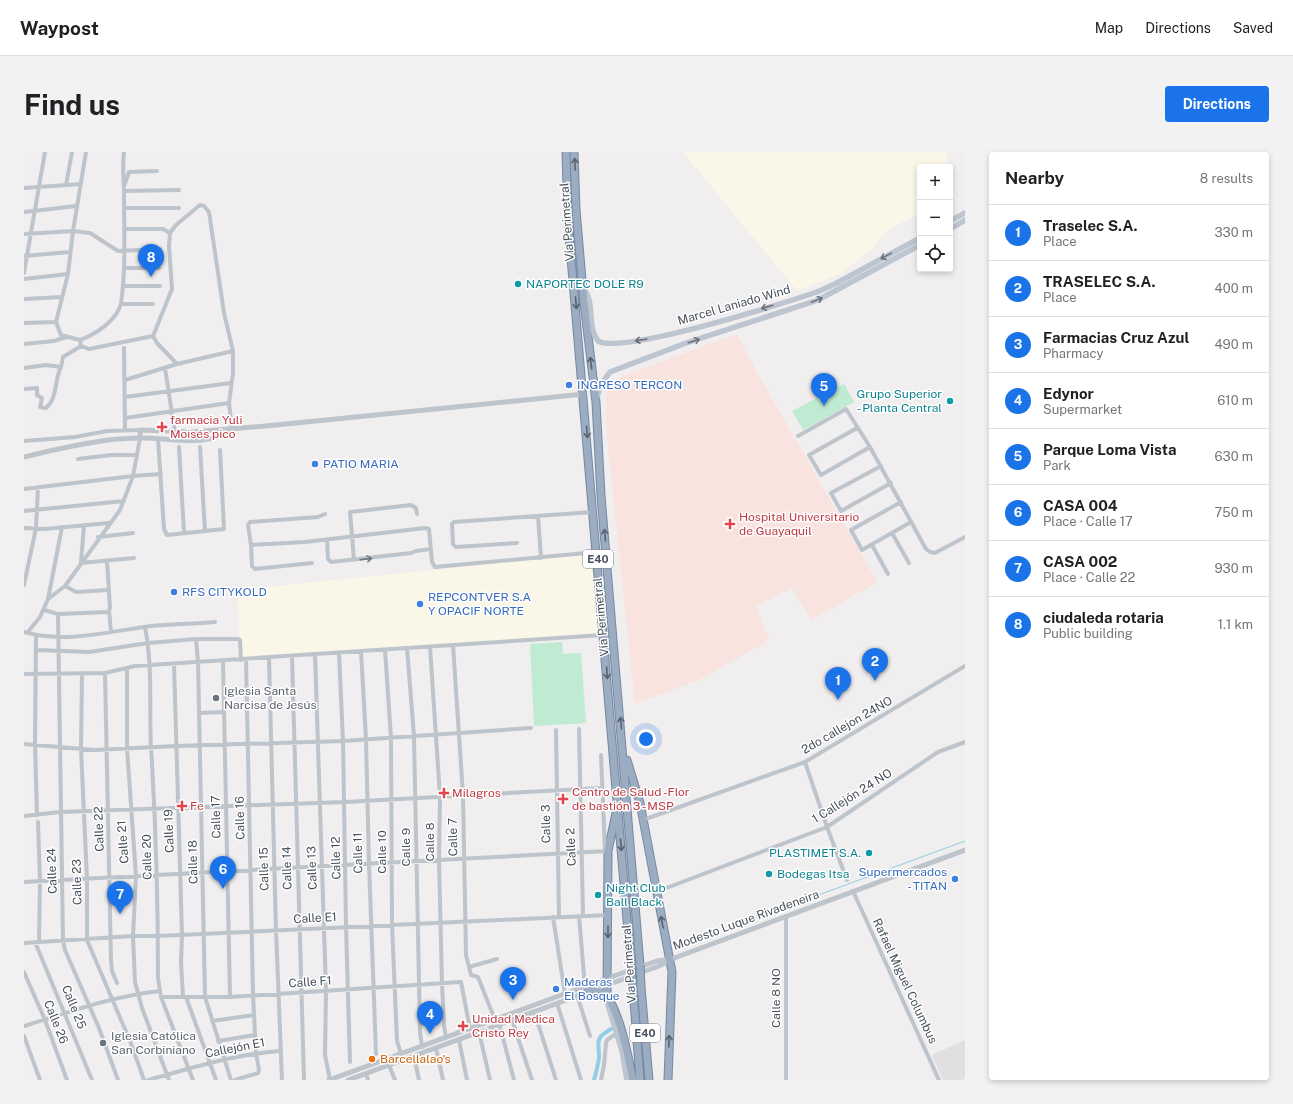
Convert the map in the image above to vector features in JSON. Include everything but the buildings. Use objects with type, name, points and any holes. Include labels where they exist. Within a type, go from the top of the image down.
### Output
[{"type":"highway","name":"Vía Perimetral","points":[[566,152],[568,222],[594,512],[640,1080]]},
{"type":"highway","name":"Vía Perimetral","points":[[574,152],[576,210],[596,402],[601,496],[623,746],[649,1080]]},
{"type":"highway","points":[[623,746],[640,803],[672,972],[668,1080]]},
{"type":"highway","points":[[618,803],[606,851],[608,915],[607,995],[612,1003],[624,1041],[633,1080]]},
{"type":"highway","points":[[586,989],[607,995]]},
{"type":"main road","points":[[953,219],[965,213]]},
{"type":"main road","points":[[953,227],[965,220]]},
{"type":"main road","name":"Marcel Laniado Wind","points":[[583,287],[588,295],[593,332],[598,341],[608,344],[629,342],[676,333],[817,292],[836,284],[917,240]]},
{"type":"main road","name":"Marcel Laniado Wind","points":[[596,402],[601,385],[610,372],[686,343],[818,300],[917,247]]},
{"type":"main road","name":"Vía Perimetral","points":[[607,995],[608,1005],[622,1051],[627,1080]]},
{"type":"street","points":[[24,273],[45,152]]},
{"type":"street","points":[[66,185],[72,152]]},
{"type":"street","points":[[86,152],[72,230],[68,274],[56,322],[61,335],[80,340],[102,328],[119,311],[121,304],[124,268],[124,189],[122,174],[124,152]]},
{"type":"street","points":[[124,189],[129,172],[157,171]]},
{"type":"street","points":[[24,188],[81,184]]},
{"type":"street","points":[[124,189],[180,190]]},
{"type":"street","points":[[24,212],[76,206]]},
{"type":"street","points":[[153,336],[172,289],[169,232],[196,207],[204,206],[208,212],[224,313],[233,351],[229,403],[232,429]]},
{"type":"street","points":[[124,208],[179,208]]},
{"type":"street","points":[[124,229],[163,228],[169,232]]},
{"type":"street","points":[[24,234],[72,230],[90,233],[115,250],[160,249]]},
{"type":"street","points":[[26,255],[70,252]]},
{"type":"street","points":[[124,268],[159,268]]},
{"type":"street","points":[[24,279],[68,274]]},
{"type":"street","points":[[123,286],[160,286]]},
{"type":"street","points":[[24,298],[62,297]]},
{"type":"street","points":[[121,304],[153,304]]},
{"type":"street","points":[[24,323],[56,322]]},
{"type":"street","points":[[81,346],[84,348],[96,348],[153,336]]},
{"type":"street","points":[[153,336],[157,343],[177,364]]},
{"type":"street","points":[[24,344],[54,341],[66,337]]},
{"type":"street","points":[[80,340],[81,346]]},
{"type":"street","points":[[24,389],[37,388],[37,395],[42,398],[40,407],[46,408],[52,402],[56,378],[61,367],[63,357],[81,346]]},
{"type":"street","points":[[124,348],[126,430]]},
{"type":"street","points":[[124,380],[177,364],[233,351]]},
{"type":"street","points":[[24,368],[46,365],[61,367]]},
{"type":"street","points":[[165,368],[176,440]]},
{"type":"street","points":[[125,397],[231,383]]},
{"type":"street","points":[[24,441],[75,437],[126,430],[175,431],[232,429],[584,394]]},
{"type":"street","points":[[125,418],[229,403]]},
{"type":"street","points":[[798,436],[844,409],[847,411],[870,447],[926,549],[930,552],[936,553],[965,537]]},
{"type":"street","points":[[857,428],[809,455],[821,475],[870,447]]},
{"type":"street","points":[[24,457],[108,440],[140,438],[176,440],[216,437],[224,435],[232,429]]},
{"type":"street","points":[[48,599],[65,586],[124,501],[133,476],[140,438],[140,430]]},
{"type":"street","points":[[158,439],[164,533],[167,535],[221,530],[225,526],[220,450]]},
{"type":"street","points":[[200,447],[205,531]]},
{"type":"street","points":[[179,448],[184,533]]},
{"type":"street","points":[[78,459],[111,455],[137,455]]},
{"type":"street","points":[[881,466],[831,493],[841,511],[891,483]]},
{"type":"street","points":[[24,488],[161,474]]},
{"type":"street","points":[[24,585],[36,528],[38,487]]},
{"type":"street","points":[[24,511],[124,501]]},
{"type":"street","points":[[901,502],[851,530],[862,550],[911,522]]},
{"type":"street","points":[[354,560],[350,514],[352,512],[411,505],[416,508],[417,514]]},
{"type":"street","points":[[517,543],[456,547],[453,544],[452,524],[454,522],[594,512]]},
{"type":"street","points":[[312,563],[255,568],[252,566],[248,525],[250,522],[318,517],[325,514]]},
{"type":"street","points":[[538,516],[541,558]]},
{"type":"street","points":[[24,528],[62,527],[109,523]]},
{"type":"street","points":[[81,563],[84,525]]},
{"type":"street","points":[[62,527],[48,599],[44,610],[26,633],[59,636],[112,632],[144,627],[215,622]]},
{"type":"street","points":[[251,545],[327,539],[427,528],[429,529],[432,562],[436,567],[597,552]]},
{"type":"street","points":[[98,537],[134,533]]},
{"type":"street","points":[[892,533],[909,563]]},
{"type":"street","points":[[327,539],[329,561],[354,560],[411,553],[430,549]]},
{"type":"street","points":[[872,545],[888,574]]},
{"type":"street","points":[[81,563],[107,562],[134,558]]},
{"type":"street","points":[[107,562],[109,610],[112,632]]},
{"type":"street","points":[[65,586],[76,592],[108,590]]},
{"type":"street","points":[[44,610],[58,614],[101,613],[109,610]]},
{"type":"street","name":"Calle 24","points":[[58,614],[63,941],[65,950],[118,1080]]},
{"type":"street","name":"Calle 20","points":[[144,627],[148,643],[150,666],[151,747],[156,809],[158,978],[161,997],[193,1080]]},
{"type":"street","points":[[36,635],[35,744],[37,815]]},
{"type":"street","points":[[24,674],[105,673],[127,668],[198,662],[604,635]]},
{"type":"street","points":[[36,650],[89,652],[148,643],[196,639],[239,639],[241,660]]},
{"type":"street","name":"Calle 18","points":[[196,639],[198,662],[203,873],[204,997],[231,1080]]},
{"type":"street","name":"Calle 7","points":[[453,645],[463,795],[464,921],[466,955],[471,976],[478,977],[496,1019]]},
{"type":"street","name":"Calle 8","points":[[430,647],[440,796],[439,860],[442,983],[446,1037]]},
{"type":"street","name":"Calle 9","points":[[407,648],[414,736],[417,923],[422,1046]]},
{"type":"street","name":"Calle 10","points":[[385,650],[390,738],[392,924],[397,1041],[401,1054]]},
{"type":"street","name":"Calle 11","points":[[361,651],[366,739],[370,925],[376,1054]]},
{"type":"street","name":"Calle 12","points":[[339,653],[345,802],[346,926],[350,1062]]},
{"type":"street","name":"Calle 13","points":[[315,654],[326,991],[325,1055],[329,1080]]},
{"type":"street","name":"Calle 14","points":[[292,656],[298,928],[304,1080]]},
{"type":"street","name":"Calle 15","points":[[269,658],[274,869],[282,1080]]},
{"type":"street","name":"Calle 16","points":[[235,1080],[258,1073],[253,995],[253,931],[246,659]]},
{"type":"street","name":"Calle 17","points":[[223,661],[230,997]]},
{"type":"street","name":"Calle 19","points":[[174,664],[182,935],[181,963],[185,997],[216,1080]]},
{"type":"street","name":"2do callejon 24NO","points":[[643,820],[805,762],[965,666]]},
{"type":"street","name":"Calle 21","points":[[127,668],[127,748],[136,876],[133,936],[138,993],[169,1080]]},
{"type":"street","name":"Calle 23","points":[[82,673],[81,749],[85,811],[87,940],[130,1041],[144,1080]]},
{"type":"street","name":"Calle 22","points":[[105,673],[105,750],[110,878],[111,967],[117,983]]},
{"type":"street","points":[[199,714],[224,712]]},
{"type":"street","points":[[24,744],[105,750],[200,745],[343,741],[531,728]]},
{"type":"street","name":"Calle 2","points":[[579,728],[581,916],[586,989]]},
{"type":"street","name":"Calle 3","points":[[556,730],[559,917]]},
{"type":"street","name":"1 Callejón 24 NO","points":[[656,892],[827,827],[938,752],[965,742]]},
{"type":"street","points":[[24,882],[606,851],[601,755]]},
{"type":"street","points":[[805,762],[847,880]]},
{"type":"street","points":[[24,816],[60,812],[368,801],[602,788]]},
{"type":"street","name":"Calle 25","points":[[38,822],[40,882],[37,942],[92,1080]]},
{"type":"street","name":"Modesto Luque Rivadeneira","points":[[329,1080],[565,994],[586,989],[658,966],[670,960],[786,916],[965,850]]},
{"type":"street","name":"Rafael Miguel Columbus","points":[[853,891],[940,1080]]},
{"type":"street","name":"Calle E1","points":[[24,943],[298,928],[608,915]]},
{"type":"street","name":"Calle 8 NO","points":[[786,916],[786,1080]]},
{"type":"street","points":[[553,917],[565,994]]},
{"type":"street","points":[[469,967],[497,959]]},
{"type":"street","name":"Calle 26","points":[[24,972],[45,1020],[67,1080]]},
{"type":"street","name":"Calle F1","points":[[161,997],[230,997],[460,982],[470,1029]]},
{"type":"street","name":"Modesto Luque Rivadeneira","points":[[348,1080],[578,995],[586,989]]},
{"type":"street","points":[[24,1026],[138,993],[160,991]]},
{"type":"street","points":[[578,995],[590,1036]]},
{"type":"street","points":[[557,1003],[581,1080]]},
{"type":"street","points":[[534,1011],[556,1080]]},
{"type":"street","points":[[212,1021],[254,1015]]},
{"type":"street","points":[[496,1019],[500,1024],[514,1080]]},
{"type":"street","points":[[512,1020],[532,1080]]},
{"type":"street","points":[[479,1032],[490,1080]]},
{"type":"street","points":[[601,1080],[607,1040],[617,1033]]},
{"type":"street","points":[[218,1040],[255,1035]]},
{"type":"street","points":[[24,1036],[40,1080]]},
{"type":"street","points":[[459,1040],[467,1080]]},
{"type":"street","points":[[436,1048],[443,1080]]},
{"type":"street","name":"Callejón E1","points":[[148,1080],[189,1068],[256,1052],[280,1051]]},
{"type":"street","points":[[414,1056],[419,1080]]},
{"type":"street","points":[[389,1065],[395,1080]]},
{"type":"street","points":[[366,1074],[368,1080]]},
{"type":"shaded area","points":[[683,152],[946,152],[948,164],[917,164],[917,215],[887,230],[873,248],[842,273],[797,291]]},
{"type":"shaded area","name":"Hospital Universitario de Guayaquil","points":[[737,334],[758,374],[877,582],[812,620],[792,588],[756,606],[769,639],[765,641],[765,643],[699,680],[635,704],[607,436],[607,388],[615,380],[630,373]]},
{"type":"shaded area","name":"REPCONTVER S.A Y OPACIF NORTE","points":[[597,553],[603,635],[241,659],[237,590]]},
{"type":"shaded area","points":[[965,1040],[965,1080],[943,1080],[932,1055]]},
{"type":"green space","points":[[844,384],[854,402],[803,430],[792,411]]},
{"type":"green space","points":[[562,642],[563,654],[581,653],[586,723],[534,726],[530,644]]},
{"type":"waterway","points":[[756,918],[965,841]]},
{"type":"waterway","points":[[594,1080],[599,1058],[598,1044],[602,1035],[611,1029]]},
{"type":"place","name":"ciudaleda rotaria","points":[[151,277]]},
{"type":"place","name":"NAPORTEC DOLE R9","points":[[518,284]]},
{"type":"place","name":"INGRESO TERCON","points":[[569,385]]},
{"type":"place","name":"Grupo Superior - Planta Central","points":[[950,401]]},
{"type":"place","name":"Parque Loma Vista","points":[[824,406]]},
{"type":"place","name":"farmacia Yuli Moisés pico","points":[[162,427]]},
{"type":"place","name":"PATIO MARIA","points":[[315,464]]},
{"type":"place","name":"Hospital Universitario de Guayaquil","points":[[730,524]]},
{"type":"place","name":"RFS CITYKOLD","points":[[174,592]]},
{"type":"place","name":"REPCONTVER S.A Y OPACIF NORTE","points":[[420,604]]},
{"type":"place","name":"TRASELEC S.A.","points":[[875,681]]},
{"type":"place","name":"Iglesia Santa Narcisa de Jesús","points":[[216,698]]},
{"type":"place","name":"Traselec S.A.","points":[[838,700]]},
{"type":"place","name":"Milagros","points":[[444,793]]},
{"type":"place","name":"Centro de Salud -Flor de bastión 3 - MSP","points":[[563,799]]},
{"type":"place","name":"Fe","points":[[182,806]]},
{"type":"place","name":"PLASTIMET S.A.","points":[[869,853]]},
{"type":"place","name":"Bodegas Itsa","points":[[769,874]]},
{"type":"place","name":"Supermercados - TITAN","points":[[955,879]]},
{"type":"place","name":"CASA 004","points":[[223,889]]},
{"type":"place","name":"Night Club Ball Black","points":[[598,895]]},
{"type":"place","name":"CASA 002","points":[[120,914]]},
{"type":"place","name":"Maderas El Bosque","points":[[556,989]]},
{"type":"place","name":"Farmacias Cruz Azul","points":[[513,1000]]},
{"type":"place","name":"Unidad Medica Cristo Rey","points":[[463,1026]]},
{"type":"place","name":"Edynor","points":[[430,1034]]},
{"type":"place","name":"Iglesia Católica San Corbiniano","points":[[103,1043]]},
{"type":"place","name":"Barcellalao's","points":[[372,1059]]}]
